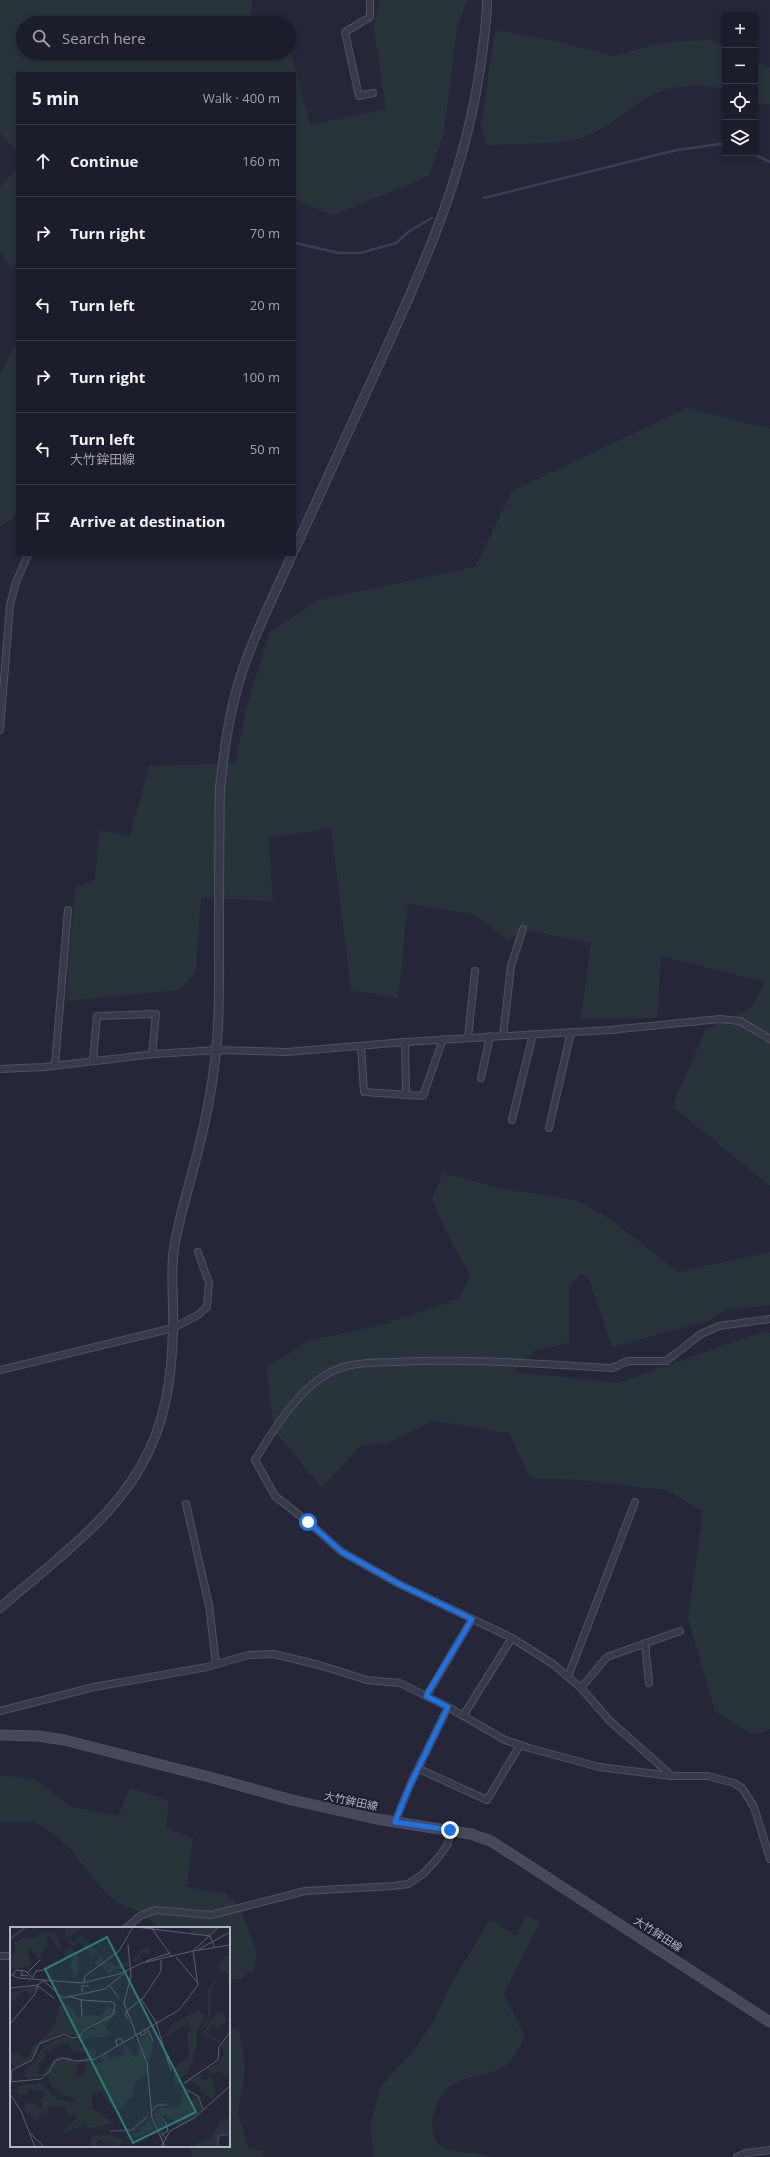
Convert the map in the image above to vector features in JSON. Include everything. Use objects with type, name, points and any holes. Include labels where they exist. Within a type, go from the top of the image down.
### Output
[{"type":"main road","name":"大竹鉾田線","points":[[0,1735],[38,1736],[64,1740],[354,1815],[450,1830],[491,1841],[770,2022]]},
{"type":"street","points":[[370,0],[370,18],[345,32],[359,96],[373,93]]},
{"type":"street","points":[[296,547],[420,273],[453,188],[464,152],[476,91],[486,21],[487,0]]},
{"type":"street","points":[[0,730],[10,605],[16,582],[28,556]]},
{"type":"street","points":[[0,1608],[91,1528],[128,1487],[154,1442],[166,1408],[169,1391],[173,1328],[173,1256],[182,1209],[209,1107],[217,1050],[219,1008],[220,787],[226,736],[243,669],[292,556]]},
{"type":"street","points":[[55,1065],[68,910]]},
{"type":"street","points":[[503,1036],[511,966],[523,929]]},
{"type":"street","points":[[468,1038],[475,971]]},
{"type":"street","points":[[93,1060],[97,1016],[156,1014],[152,1054]]},
{"type":"street","points":[[0,1069],[55,1065],[152,1054],[217,1050],[287,1052],[443,1039],[571,1032],[730,1020],[740,1021],[770,1040]]},
{"type":"street","points":[[549,1128],[571,1032]]},
{"type":"street","points":[[512,1120],[533,1034]]},
{"type":"street","points":[[481,1078],[490,1036]]},
{"type":"street","points":[[361,1046],[364,1092],[424,1096],[443,1039]]},
{"type":"street","points":[[405,1042],[406,1094]]},
{"type":"street","points":[[0,1370],[173,1328],[206,1307],[209,1283],[198,1252]]},
{"type":"street","points":[[672,1776],[610,1721],[581,1688],[553,1664],[512,1638],[399,1584],[342,1552],[308,1522],[275,1496],[255,1460],[267,1439],[304,1392],[316,1380],[330,1372],[357,1364],[420,1360],[612,1368],[628,1361],[666,1361],[701,1334],[719,1326],[770,1319]]},
{"type":"street","points":[[568,1677],[635,1502]]},
{"type":"street","points":[[186,1504],[209,1605],[216,1664]]},
{"type":"street","points":[[426,1696],[472,1619]]},
{"type":"street","points":[[581,1688],[607,1657],[680,1631]]},
{"type":"street","points":[[463,1716],[512,1638]]},
{"type":"street","points":[[645,1643],[649,1683]]},
{"type":"street","points":[[0,1711],[94,1687],[216,1664],[248,1655],[274,1654],[319,1665],[367,1680],[400,1683],[448,1707],[505,1740],[520,1746],[599,1767],[672,1776],[708,1776],[734,1783],[742,1788],[754,1807],[770,1859]]},
{"type":"street","points":[[395,1822],[448,1707]]},
{"type":"street","points":[[419,1769],[487,1800],[520,1746]]},
{"type":"street","points":[[127,1927],[140,1916],[155,1910],[211,1914],[305,1891],[408,1884],[423,1874],[437,1859],[448,1844],[450,1830]]},
{"type":"street","points":[[737,2157],[746,2153],[770,2150]]},
{"type":"shaded area","points":[[0,0],[252,0],[251,16],[16,16],[16,60],[293,60],[310,125],[386,109],[374,28],[379,0],[467,0],[457,27],[444,133],[429,176],[334,215],[296,200],[296,72],[16,72],[16,151],[0,133]]},
{"type":"shaded area","points":[[495,30],[558,42],[614,56],[656,44],[684,41],[707,40],[722,45],[722,88],[696,85],[666,89],[648,97],[601,129],[584,137],[562,142],[487,145],[481,125]]},
{"type":"shaded area","points":[[758,63],[770,68],[770,104],[758,103]]},
{"type":"shaded area","points":[[16,169],[16,264],[12,269],[0,252],[0,187]]},
{"type":"shaded area","points":[[16,346],[16,513],[14,518],[0,526],[0,374]]},
{"type":"shaded area","points":[[687,408],[770,429],[770,1186],[672,1106],[706,1029],[751,1008],[765,982],[661,956],[657,1018],[581,1018],[591,943],[528,930],[508,940],[473,914],[408,904],[398,998],[351,990],[331,828],[269,838],[273,901],[201,898],[196,973],[179,990],[66,1001],[75,887],[95,881],[99,830],[130,836],[149,766],[235,763],[247,706],[269,633],[318,600],[475,567],[512,491]]},
{"type":"shaded area","points":[[443,1173],[503,1189],[576,1200],[610,1219],[678,1272],[770,1252],[770,1305],[725,1310],[708,1321],[612,1347],[589,1279],[581,1274],[569,1287],[569,1343],[534,1351],[513,1372],[618,1383],[765,1331],[770,1333],[770,1729],[754,1735],[715,1711],[688,1618],[703,1511],[666,1490],[578,1480],[530,1478],[509,1433],[433,1421],[387,1443],[360,1446],[322,1488],[274,1430],[266,1368],[308,1341],[385,1324],[460,1298],[470,1275],[445,1230],[432,1199]]},
{"type":"shaded area","points":[[0,1775],[36,1780],[72,1807],[118,1816],[130,1788],[169,1801],[166,1828],[193,1838],[187,1887],[226,1894],[240,1907],[257,1953],[254,1970],[238,1980],[230,1979],[230,1927],[158,1927],[145,1914],[118,1903],[103,1890],[67,1845],[36,1822],[0,1822]]},
{"type":"shaded area","points":[[525,1916],[540,1921],[504,1994],[525,2037],[518,2050],[501,2069],[492,2073],[464,2079],[448,2088],[441,2096],[432,2120],[434,2137],[436,2142],[441,2146],[453,2151],[481,2154],[491,2157],[374,2157],[370,2125],[380,2089],[392,2073],[412,2053],[434,2021],[450,1986],[490,1920],[517,1936]]},
{"type":"shaded area","points":[[239,2027],[245,2069],[238,2113],[249,2149],[262,2150],[265,2157],[193,2157],[189,2147],[230,2147],[230,2029]]},
{"type":"waterway","points":[[484,198],[677,150],[722,144]]},
{"type":"waterway","points":[[757,156],[770,162]]},
{"type":"waterway","points":[[296,243],[339,253],[360,253],[396,243],[408,232],[432,218]]},
{"type":"route","points":[[308,1522],[342,1552],[399,1584],[472,1619],[426,1696],[448,1707],[410,1785],[395,1822],[450,1830]]}]
